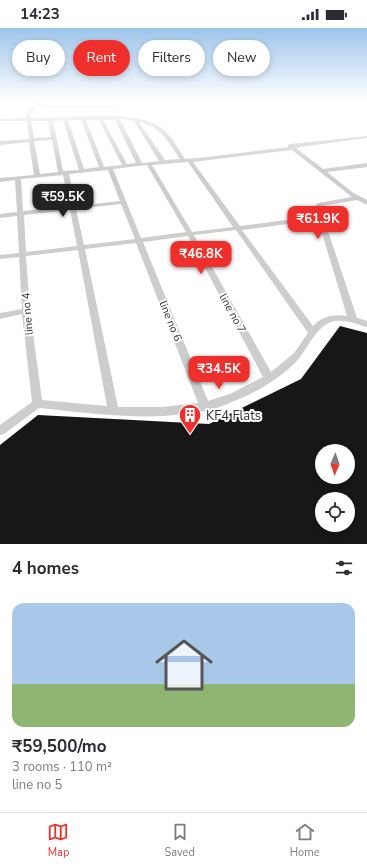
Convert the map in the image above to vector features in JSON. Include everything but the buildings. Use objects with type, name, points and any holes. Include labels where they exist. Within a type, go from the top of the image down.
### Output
[{"type":"street","points":[[29,125],[36,176]]},
{"type":"street","points":[[51,125],[73,208],[80,247],[95,312],[113,410]]},
{"type":"street","points":[[67,125],[82,171]]},
{"type":"street","points":[[86,125],[102,169]]},
{"type":"street","points":[[104,125],[125,166]]},
{"type":"street","name":"line no 7","points":[[121,125],[190,234],[269,378]]},
{"type":"street","points":[[139,125],[163,162]]},
{"type":"street","points":[[154,125],[162,130],[189,160],[313,333]]},
{"type":"street","points":[[0,180],[163,162],[214,158],[367,137]]},
{"type":"street","points":[[0,143],[54,138]]},
{"type":"street","points":[[294,147],[321,171],[364,201]]},
{"type":"street","points":[[321,171],[367,165]]},
{"type":"street","name":"line no 6","points":[[110,168],[205,407]]},
{"type":"street","name":"line no 4","points":[[18,178],[26,311],[37,404]]},
{"type":"street","points":[[353,320],[317,207],[320,204],[364,201]]},
{"type":"street","points":[[0,216],[124,202]]},
{"type":"street","points":[[0,257],[321,218]]},
{"type":"street","points":[[0,316],[26,311]]},
{"type":"street","points":[[0,431],[37,404],[113,410],[157,411],[205,407],[234,397],[269,378],[296,356],[323,322],[338,318],[367,324]]},
{"type":"place","name":"KF4 Flats","points":[[190,434]]}]
